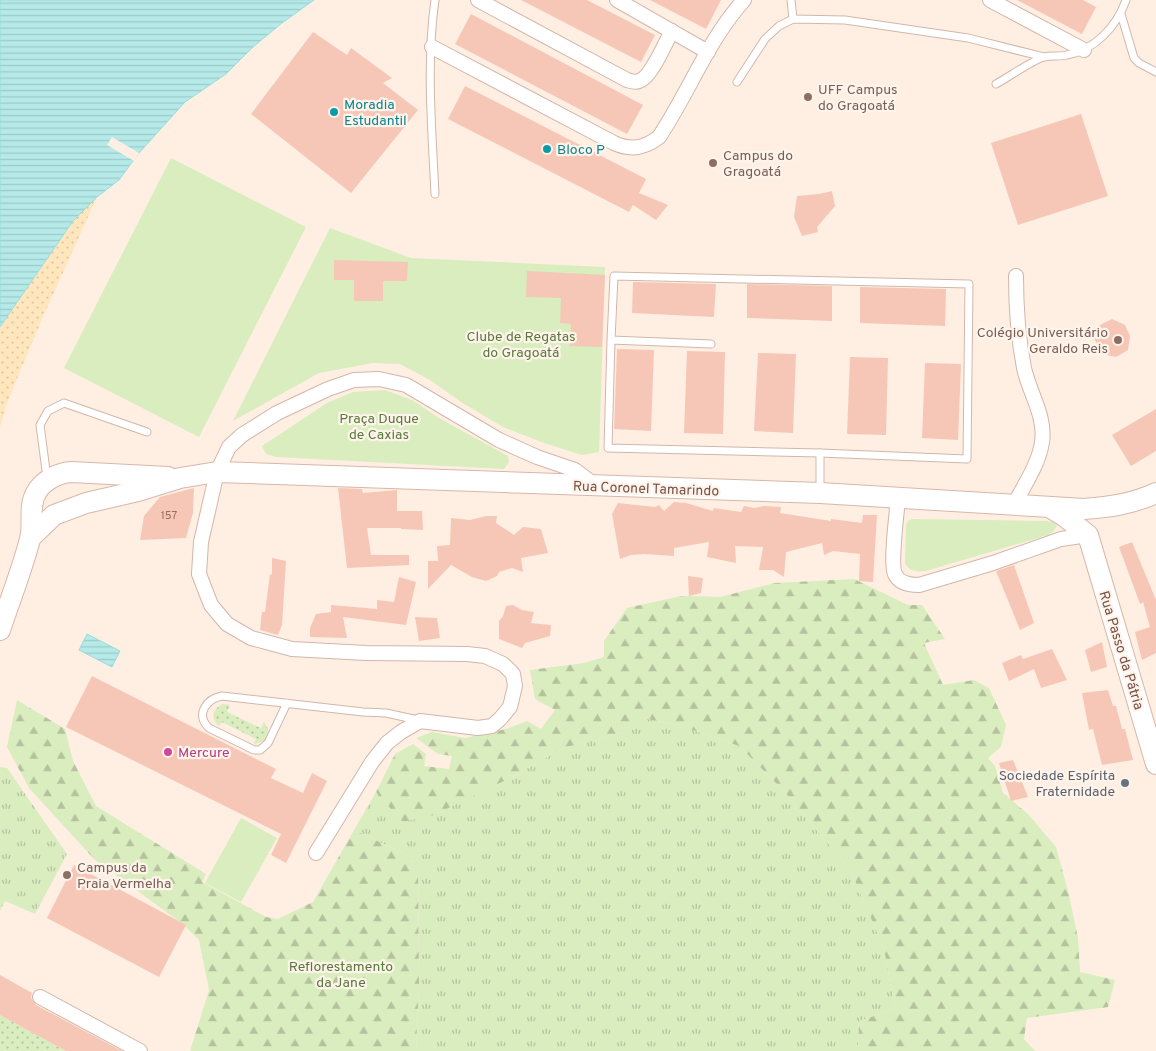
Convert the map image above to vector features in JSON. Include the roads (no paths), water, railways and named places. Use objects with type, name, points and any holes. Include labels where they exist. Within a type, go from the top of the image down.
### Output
[{"type":"main road","name":"Rua Coronel Tamarindo","points":[[48,481],[62,473],[79,472],[180,478]]},
{"type":"main road","points":[[79,472],[88,487],[86,503]]},
{"type":"main road","name":"Rua Coronel Tamarindo","points":[[31,536],[48,520],[86,503],[138,491],[180,478],[217,472],[820,493],[1084,509],[1113,507]]},
{"type":"main road","points":[[0,630],[31,536],[32,507],[35,494],[48,481],[50,500],[55,507],[63,512]]},
{"type":"main road","points":[[1048,506],[1088,535],[1095,521],[1113,507],[1140,500],[1156,493]]},
{"type":"main road","name":"Rua Passo da Pátria","points":[[1088,535],[1156,764]]},
{"type":"street","points":[[478,0],[633,82],[644,79],[672,31]]},
{"type":"street","points":[[617,0],[708,52]]},
{"type":"street","points":[[432,47],[614,143],[628,148],[643,146],[659,136],[708,52],[744,0]]},
{"type":"street","points":[[990,0],[1084,50]]},
{"type":"street","points":[[1014,505],[1038,456],[1043,441],[1040,416],[1024,369],[1016,321],[1016,276]]},
{"type":"street","points":[[316,854],[372,762],[387,743],[420,721],[478,728],[492,726],[510,707],[515,686],[513,674],[503,664],[485,656],[292,649],[251,638],[227,624],[211,605],[199,574],[201,542],[217,472],[229,447],[242,435],[277,413],[328,389],[354,380],[379,379],[406,385],[499,440],[537,457],[576,470],[597,486]]},
{"type":"street","points":[[898,498],[893,563],[895,574],[901,582],[910,585],[919,585],[993,563],[1061,539],[1088,535]]},
{"type":"street","points":[[40,997],[140,1051]]},
{"type":"lane","points":[[435,0],[431,117],[435,194]]},
{"type":"lane","points":[[791,0],[793,19]]},
{"type":"lane","points":[[737,82],[765,39],[779,26],[793,19],[845,20],[968,38],[1044,57],[1066,55],[1084,50],[1099,40],[1121,14],[1126,0]]},
{"type":"lane","points":[[1121,14],[1134,58],[1156,72]]},
{"type":"lane","points":[[996,84],[1044,57]]},
{"type":"lane","points":[[614,276],[970,284],[968,459],[820,453],[608,448],[614,276]]},
{"type":"lane","points":[[611,340],[711,344]]},
{"type":"lane","points":[[48,481],[40,425],[48,411],[64,403],[147,432]]},
{"type":"lane","points":[[820,453],[820,493]]},
{"type":"lane","points":[[287,703],[268,743],[260,750],[254,750],[208,728],[203,723],[202,717],[209,701],[222,696],[386,713],[420,721]]},
{"type":"water","points":[[0,0],[314,0],[253,47],[226,74],[185,102],[139,153],[119,180],[97,197],[73,221],[0,327]]},
{"type":"water","points":[[87,634],[120,651],[112,667],[79,650]]},
{"type":"place","name":"UFF Campus do Gragoatá","points":[[808,97]]},
{"type":"place","name":"Moradia Estudantil","points":[[334,112]]},
{"type":"place","name":"Bloco P","points":[[547,149]]},
{"type":"place","name":"Campus do Gragoatá","points":[[713,163]]},
{"type":"place","name":"Colégio Universitário Geraldo Reis","points":[[1118,340]]},
{"type":"place","name":"Mercure","points":[[168,752]]},
{"type":"place","name":"Sociedade Espírita Fraternidade","points":[[1125,783]]},
{"type":"place","name":"Campus da Praia Vermelha","points":[[67,875]]},
{"type":"park label","name":"Clube de Regatas do Gragoatá","points":[[521,344]]},
{"type":"park label","name":"Praça Duque de Caxias","points":[[379,426]]},
{"type":"park label","name":"Reflorestamento da Jane","points":[[341,974]]}]
